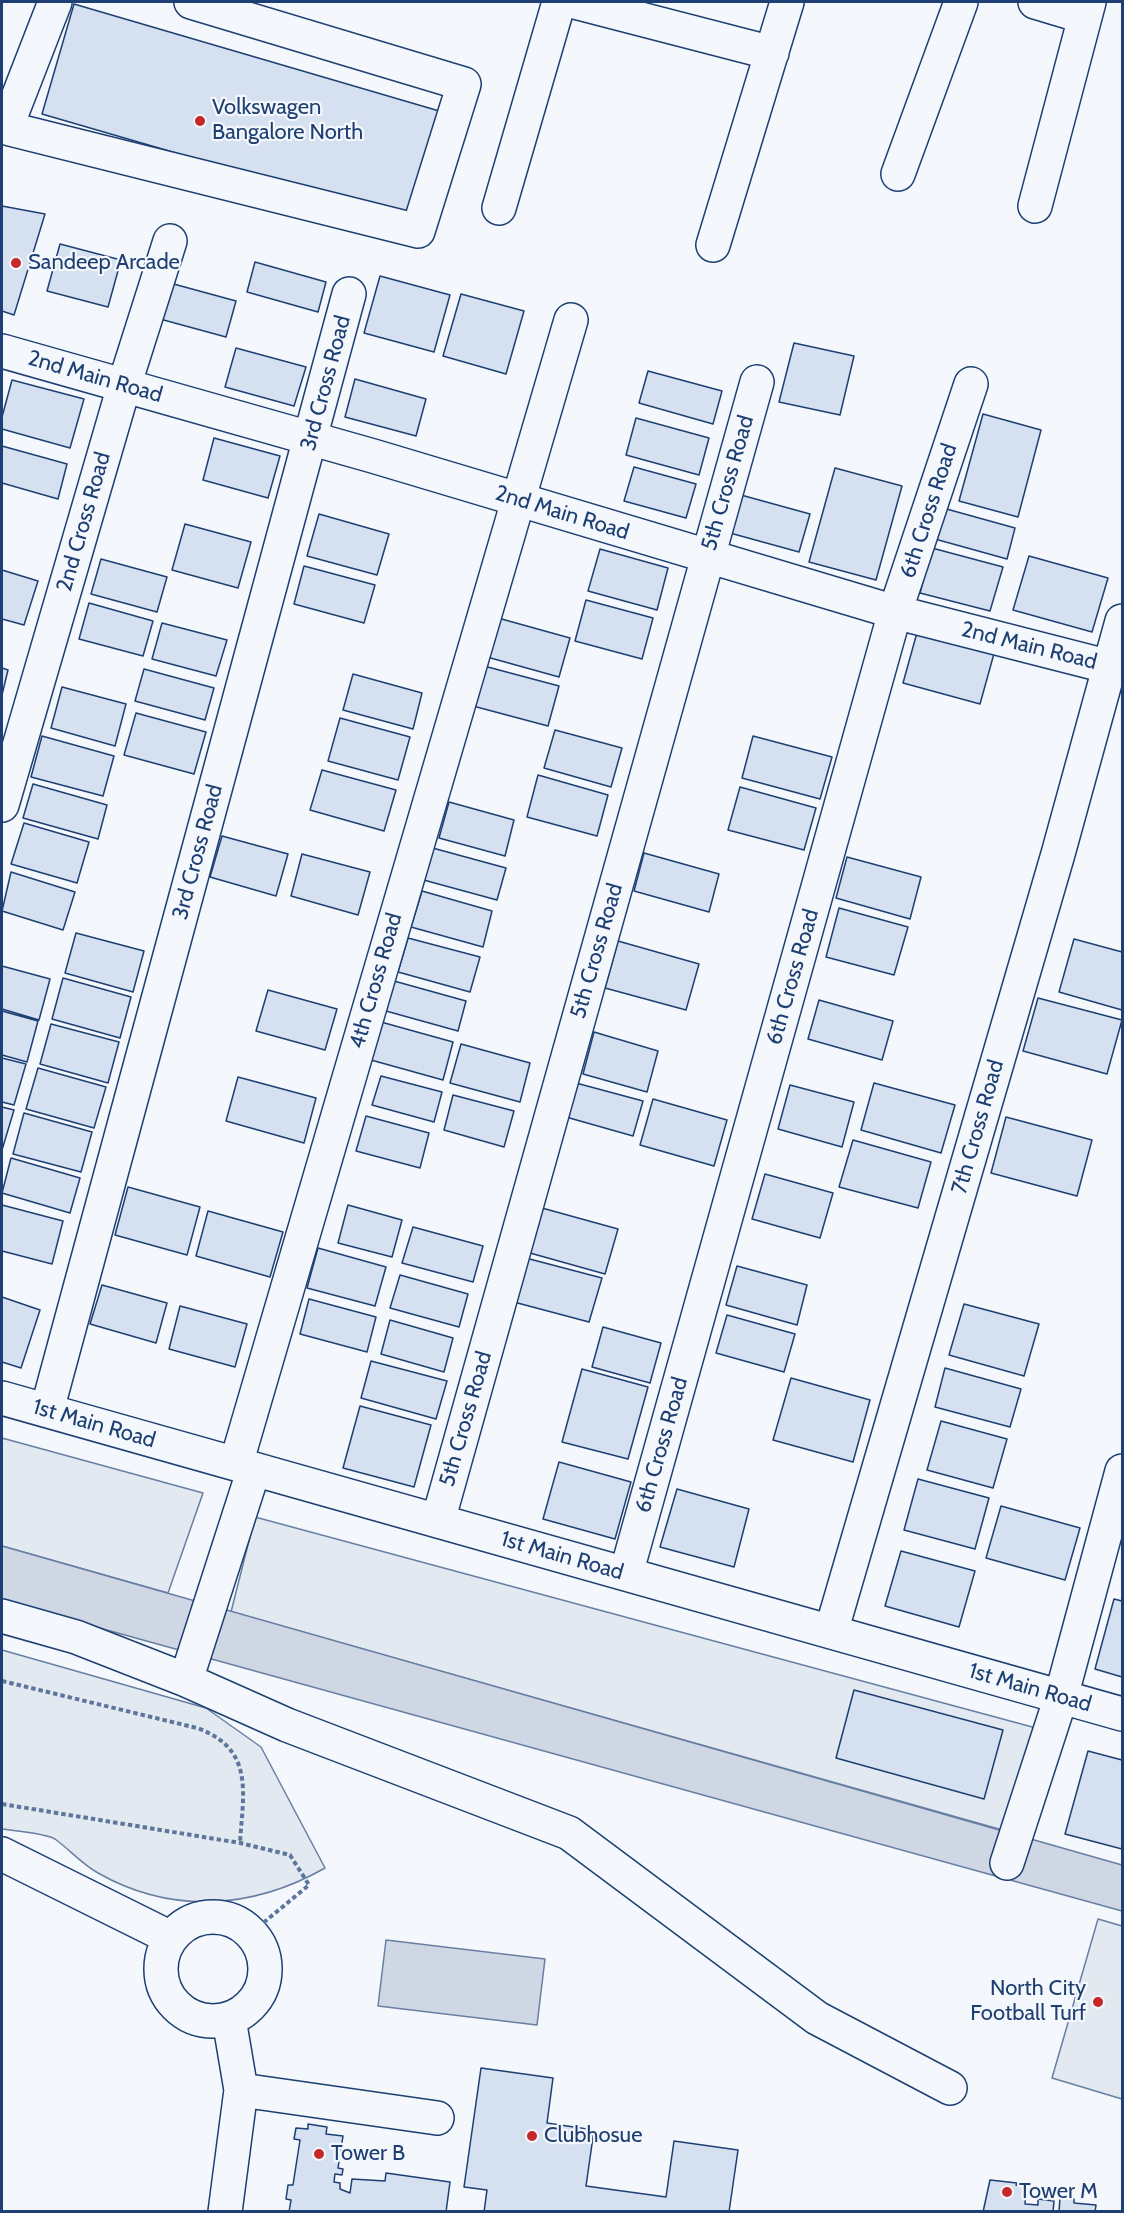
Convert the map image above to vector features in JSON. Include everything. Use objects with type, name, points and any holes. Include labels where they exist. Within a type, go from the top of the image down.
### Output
[{"type":"street","points":[[55,2],[4,128],[418,231],[464,84],[191,2]]},
{"type":"street","points":[[500,208],[559,2]]},
{"type":"street","points":[[575,2],[772,53]]},
{"type":"street","points":[[712,245],[787,2]]},
{"type":"street","points":[[898,174],[961,2]]},
{"type":"street","points":[[1035,2],[1087,9],[1035,206]]},
{"type":"street","name":"2nd Cross Road","points":[[2,805],[124,386],[170,241]]},
{"type":"street","name":"3rd Cross Road","points":[[46,1410],[349,294]]},
{"type":"street","name":"4th Cross Road","points":[[191,1667],[215,1589],[245,1466],[516,499],[571,320]]},
{"type":"street","name":"2nd Main Road","points":[[2,351],[311,439],[895,612],[1116,669]]},
{"type":"street","name":"5th Cross Road","points":[[438,1521],[757,382]]},
{"type":"street","name":"6th Cross Road","points":[[626,1574],[895,612],[971,384]]},
{"type":"street","name":"7th Cross Road","points":[[831,1632],[1116,669],[1122,621]]},
{"type":"street","name":"1st Main Road","points":[[2,1398],[1122,1714]]},
{"type":"street","points":[[1007,1863],[1061,1697],[1122,1471]]},
{"type":"street","points":[[2,1617],[191,1667],[287,1725],[569,1833],[817,2018],[950,2088]]},
{"type":"street","points":[[2,1854],[171,1938]]},
{"type":"street","points":[[213,1917],[230,1919],[251,1933],[263,1953],[266,1969],[263,1986],[256,2000],[244,2012],[229,2019],[213,2022],[196,2019],[182,2012],[170,2000],[163,1985],[161,1968],[163,1953],[171,1938],[182,1926],[197,1919],[213,1917]]},
{"type":"street","points":[[225,2211],[241,2090],[229,2019]]},
{"type":"street","points":[[241,2090],[437,2118]]},
{"type":"path","points":[[2,1681],[197,1728],[221,1739],[231,1748],[242,1770],[244,1782],[240,1843]]},
{"type":"path","points":[[2,1804],[240,1843],[290,1856],[309,1885],[251,1933]]},
{"type":"shaded area","points":[[2,1438],[203,1493],[168,1593],[2,1546]]},
{"type":"shaded area","points":[[255,1517],[1036,1728],[1006,1831],[231,1612]]},
{"type":"shaded area","points":[[2,1546],[1122,1865],[1122,1911],[2,1601]]},
{"type":"shaded area","points":[[2,1650],[206,1708],[261,1747],[325,1868],[298,1882],[241,1899],[212,1902],[183,1901],[155,1896],[126,1887],[98,1873],[50,1837],[2,1829]]},
{"type":"shaded area","name":"North City Football Turf","points":[[1098,1919],[1122,1926],[1122,2099],[1052,2078]]},
{"type":"shaded area","points":[[386,1940],[545,1959],[537,2025],[378,2006]]},
{"type":"building","points":[[74,4],[446,113],[413,222],[42,114]]},
{"type":"building","name":"Sandeep Arcade","points":[[2,206],[45,214],[14,315],[2,311]]},
{"type":"building","points":[[60,244],[121,260],[108,307],[47,291]]},
{"type":"building","points":[[255,262],[326,282],[318,312],[247,292]]},
{"type":"building","points":[[380,276],[450,295],[434,352],[364,333]]},
{"type":"building","points":[[170,283],[236,301],[226,337],[160,319]]},
{"type":"building","points":[[461,294],[524,311],[506,374],[443,356]]},
{"type":"building","points":[[794,343],[854,356],[840,415],[779,402]]},
{"type":"building","points":[[236,348],[306,367],[294,406],[225,387]]},
{"type":"building","points":[[648,371],[722,391],[713,424],[639,403]]},
{"type":"building","points":[[355,379],[426,399],[416,436],[345,417]]},
{"type":"building","points":[[12,380],[84,399],[70,448],[2,429],[2,417]]},
{"type":"building","points":[[983,414],[1041,430],[1018,517],[959,501]]},
{"type":"building","points":[[636,418],[709,438],[699,475],[626,455]]},
{"type":"building","points":[[214,438],[280,456],[268,498],[203,480]]},
{"type":"building","points":[[2,446],[67,464],[58,499],[2,483]]},
{"type":"building","points":[[634,467],[696,484],[686,518],[624,501]]},
{"type":"building","points":[[835,468],[902,486],[876,580],[809,562]]},
{"type":"building","points":[[741,495],[810,514],[799,552],[730,533]]},
{"type":"building","points":[[943,508],[1015,528],[1007,559],[935,539]]},
{"type":"building","points":[[319,514],[389,534],[377,575],[307,556]]},
{"type":"building","points":[[185,524],[251,542],[238,588],[172,570]]},
{"type":"building","points":[[932,548],[1003,567],[990,611],[920,593]]},
{"type":"building","points":[[600,549],[668,568],[657,610],[588,591]]},
{"type":"building","points":[[1029,556],[1108,578],[1092,632],[1013,610]]},
{"type":"building","points":[[101,559],[167,577],[157,612],[91,594]]},
{"type":"building","points":[[304,566],[375,585],[364,623],[294,604]]},
{"type":"building","points":[[2,570],[38,581],[24,625],[2,619]]},
{"type":"building","points":[[586,600],[653,618],[642,659],[575,641]]},
{"type":"building","points":[[89,603],[153,621],[143,656],[79,639]]},
{"type":"building","points":[[498,618],[570,638],[559,677],[487,657]]},
{"type":"building","points":[[162,623],[227,640],[216,676],[152,659]]},
{"type":"building","points":[[918,629],[995,650],[980,704],[903,683]]},
{"type":"building","points":[[484,666],[559,686],[548,726],[473,706]]},
{"type":"building","points":[[2,668],[8,670],[2,695]]},
{"type":"building","points":[[144,669],[214,688],[205,720],[135,701]]},
{"type":"building","points":[[353,674],[422,693],[413,729],[343,710]]},
{"type":"building","points":[[62,687],[126,704],[115,746],[51,728]]},
{"type":"building","points":[[136,713],[206,732],[194,774],[124,755]]},
{"type":"building","points":[[340,718],[410,737],[398,780],[328,761]]},
{"type":"building","points":[[555,730],[622,748],[611,787],[544,768]]},
{"type":"building","points":[[42,736],[114,756],[103,796],[31,777]]},
{"type":"building","points":[[753,736],[832,757],[820,799],[742,778]]},
{"type":"building","points":[[322,770],[396,790],[384,831],[310,810]]},
{"type":"building","points":[[538,775],[608,795],[597,836],[527,817]]},
{"type":"building","points":[[33,784],[107,805],[98,839],[23,818]]},
{"type":"building","points":[[740,787],[816,808],[804,850],[728,830]]},
{"type":"building","points":[[449,802],[514,820],[505,856],[439,838]]},
{"type":"building","points":[[24,823],[89,842],[77,883],[11,864]]},
{"type":"building","points":[[222,836],[288,854],[276,896],[210,877]]},
{"type":"building","points":[[429,847],[506,868],[497,900],[420,879]]},
{"type":"building","points":[[644,853],[719,874],[709,912],[634,891]]},
{"type":"building","points":[[302,854],[370,872],[358,915],[291,896]]},
{"type":"building","points":[[847,857],[921,877],[910,919],[836,898]]},
{"type":"building","points":[[11,872],[75,892],[63,930],[2,911]]},
{"type":"building","points":[[422,891],[492,911],[483,947],[411,927]]},
{"type":"building","points":[[839,908],[908,927],[894,975],[826,957]]},
{"type":"building","points":[[76,933],[144,951],[133,992],[65,973]]},
{"type":"building","points":[[408,938],[480,957],[470,992],[398,972]]},
{"type":"building","points":[[1074,939],[1122,952],[1122,1010],[1059,992]]},
{"type":"building","points":[[618,941],[699,964],[686,1010],[605,988]]},
{"type":"building","points":[[2,966],[50,979],[39,1020],[2,1009]]},
{"type":"building","points":[[63,978],[131,997],[120,1038],[52,1019]]},
{"type":"building","points":[[394,981],[466,1001],[458,1031],[386,1011]]},
{"type":"building","points":[[268,990],[337,1009],[325,1050],[256,1031]]},
{"type":"building","points":[[1038,998],[1122,1020],[1107,1074],[1023,1051]]},
{"type":"building","points":[[819,1000],[893,1021],[882,1060],[808,1039]]},
{"type":"building","points":[[2,1011],[38,1021],[27,1062],[2,1055]]},
{"type":"building","points":[[381,1022],[453,1042],[443,1080],[371,1060]]},
{"type":"building","points":[[51,1024],[119,1042],[108,1083],[40,1064]]},
{"type":"building","points":[[594,1032],[658,1051],[647,1092],[583,1074]]},
{"type":"building","points":[[461,1044],[530,1063],[520,1102],[450,1083]]},
{"type":"building","points":[[2,1058],[26,1064],[14,1105],[2,1102]]},
{"type":"building","points":[[38,1068],[106,1087],[94,1128],[26,1109]]},
{"type":"building","points":[[381,1076],[442,1092],[434,1122],[372,1105]]},
{"type":"building","points":[[238,1077],[316,1098],[304,1143],[226,1121]]},
{"type":"building","points":[[576,1083],[643,1101],[633,1136],[566,1117]]},
{"type":"building","points":[[874,1083],[955,1105],[941,1153],[861,1130]]},
{"type":"building","points":[[790,1085],[854,1102],[842,1147],[778,1129]]},
{"type":"building","points":[[453,1095],[514,1111],[504,1147],[444,1130]]},
{"type":"building","points":[[653,1099],[727,1120],[714,1166],[640,1145]]},
{"type":"building","points":[[2,1107],[14,1110],[2,1150]]},
{"type":"building","points":[[24,1113],[92,1132],[81,1172],[13,1154]]},
{"type":"building","points":[[366,1116],[429,1133],[420,1168],[356,1151]]},
{"type":"building","points":[[1006,1117],[1092,1140],[1077,1196],[991,1173]]},
{"type":"building","points":[[853,1140],[931,1162],[918,1208],[839,1187]]},
{"type":"building","points":[[11,1158],[80,1178],[70,1213],[2,1193]]},
{"type":"building","points":[[765,1174],[833,1193],[820,1238],[752,1219]]},
{"type":"building","points":[[128,1187],[200,1207],[187,1255],[115,1235]]},
{"type":"building","points":[[2,1205],[63,1221],[52,1264],[2,1251]]},
{"type":"building","points":[[348,1205],[402,1220],[392,1257],[338,1243]]},
{"type":"building","points":[[542,1208],[618,1229],[605,1274],[530,1253]]},
{"type":"building","points":[[208,1211],[283,1232],[270,1277],[196,1256]]},
{"type":"building","points":[[413,1227],[483,1246],[473,1282],[402,1263]]},
{"type":"building","points":[[318,1248],[386,1267],[375,1306],[307,1288]]},
{"type":"building","points":[[522,1257],[602,1278],[589,1322],[510,1301]]},
{"type":"building","points":[[737,1266],[807,1285],[797,1325],[726,1305]]},
{"type":"building","points":[[400,1275],[468,1294],[459,1327],[390,1308]]},
{"type":"building","points":[[102,1285],[167,1303],[156,1343],[90,1324]]},
{"type":"building","points":[[2,1297],[40,1310],[21,1368],[2,1362]]},
{"type":"building","points":[[309,1299],[376,1317],[367,1352],[300,1334]]},
{"type":"building","points":[[964,1304],[1039,1324],[1024,1376],[949,1355]]},
{"type":"building","points":[[180,1306],[247,1324],[235,1367],[169,1349]]},
{"type":"building","points":[[727,1315],[795,1334],[784,1372],[716,1353]]},
{"type":"building","points":[[390,1320],[453,1338],[444,1372],[381,1354]]},
{"type":"building","points":[[603,1327],[661,1343],[650,1383],[592,1367]]},
{"type":"building","points":[[371,1361],[447,1381],[436,1419],[361,1398]]},
{"type":"building","points":[[945,1368],[1021,1389],[1010,1427],[935,1407]]},
{"type":"building","points":[[582,1369],[648,1387],[628,1459],[562,1442]]},
{"type":"building","points":[[791,1378],[870,1400],[853,1462],[773,1440]]},
{"type":"building","points":[[360,1406],[431,1425],[414,1487],[343,1468]]},
{"type":"building","points":[[941,1421],[1007,1439],[993,1488],[927,1470]]},
{"type":"building","points":[[559,1462],[631,1482],[615,1539],[543,1519]]},
{"type":"building","points":[[918,1479],[989,1498],[975,1549],[904,1530]]},
{"type":"building","points":[[677,1489],[749,1509],[734,1567],[660,1547]]},
{"type":"building","points":[[1001,1506],[1080,1528],[1065,1580],[986,1558]]},
{"type":"building","points":[[901,1551],[975,1571],[959,1627],[885,1606]]},
{"type":"building","points":[[1114,1599],[1122,1601],[1122,1677],[1095,1669]]},
{"type":"building","points":[[854,1690],[1003,1730],[984,1799],[836,1758]]},
{"type":"building","points":[[1088,1751],[1122,1760],[1122,1849],[1065,1834]]},
{"type":"building","name":"Clubhosue","points":[[481,2068],[553,2078],[547,2123],[594,2130],[586,2186],[666,2197],[674,2141],[738,2150],[729,2212],[484,2212],[487,2190],[464,2187]]},
{"type":"building","name":"Tower B","points":[[308,2124],[327,2127],[326,2134],[343,2136],[338,2168],[343,2169],[342,2175],[335,2174],[334,2182],[340,2183],[340,2189],[350,2193],[352,2179],[385,2181],[386,2173],[450,2182],[446,2212],[289,2212],[291,2200],[286,2199],[288,2185],[293,2185],[300,2140],[294,2139],[296,2128],[308,2129]]},
{"type":"building","name":"Tower M","points":[[990,2180],[1017,2183],[1016,2185],[1026,2187],[1025,2204],[1038,2205],[1038,2199],[1054,2201],[1053,2212],[983,2212]]},
{"type":"building","name":"Tower M","points":[[1060,2197],[1074,2199],[1074,2203],[1096,2205],[1095,2212],[1059,2212]]},
{"type":"place","name":"Volkswagen Bangalore North","points":[[200,121]]},
{"type":"place","name":"Sandeep Arcade","points":[[16,263]]},
{"type":"place","name":"North City Football Turf","points":[[1098,2002]]},
{"type":"place","name":"Clubhosue","points":[[532,2136]]},
{"type":"place","name":"Tower B","points":[[319,2154]]},
{"type":"place","name":"Tower M","points":[[1007,2192]]}]
